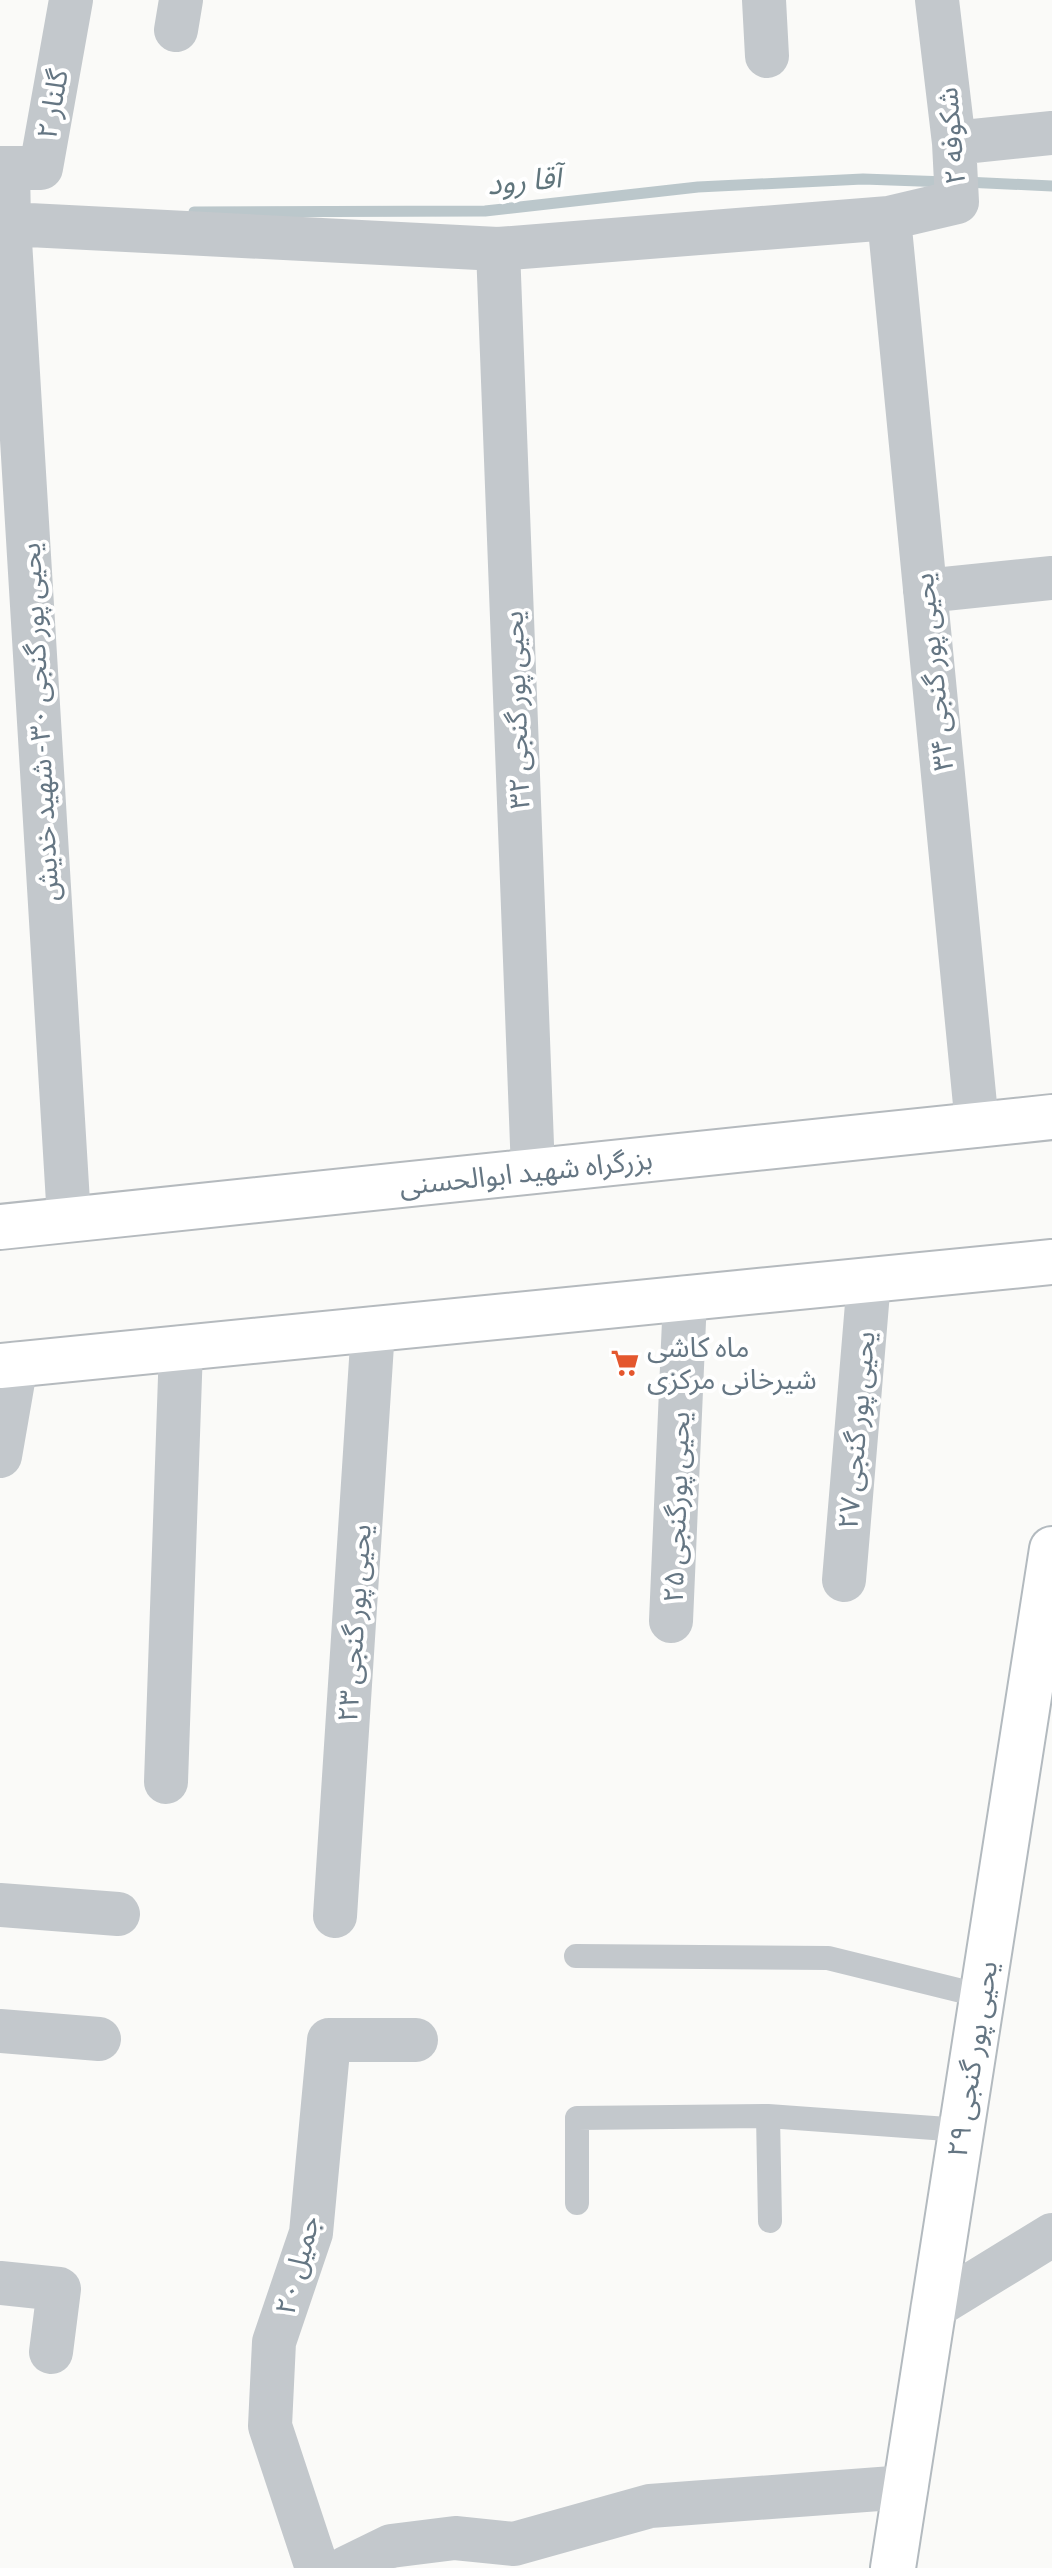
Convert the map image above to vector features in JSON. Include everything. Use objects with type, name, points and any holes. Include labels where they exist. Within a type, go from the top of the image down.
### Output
[{"type":"main road","name":"بزرگراه شهید ابوالحسنی","points":[[0,1227],[1052,1117]]},
{"type":"main road","points":[[8,1365],[1052,1262]]},
{"type":"main road","name":"یحیی پور گنجی ۲۹","points":[[893,2568],[1052,1549]]},
{"type":"street","name":"گلنار ۲","points":[[4,168],[41,168],[71,0]]},
{"type":"street","points":[[764,0],[767,56]]},
{"type":"street","name":"شکوفه ۲","points":[[9,224],[498,249],[889,218],[957,202],[954,143],[937,0]]},
{"type":"street","points":[[954,143],[1052,133]]},
{"type":"street","name":"یحیی پور گنجی ۳۰ - شهید خدیش","points":[[4,168],[69,1219]]},
{"type":"street","name":"یحیی پور گنجی ۳۴","points":[[889,218],[977,1125]]},
{"type":"street","name":"یحیی پور گنجی ۳۲","points":[[498,249],[533,1171]]},
{"type":"street","points":[[925,591],[1052,578]]},
{"type":"street","name":"یحیی پور گنجی ۲۷","points":[[844,1580],[869,1280]]},
{"type":"street","name":"یحیی پورگنجی ۲۵","points":[[671,1621],[685,1298]]},
{"type":"street","name":"یحیی پور گنجی ۲۳","points":[[335,1916],[373,1329]]},
{"type":"street","points":[[166,1782],[181,1348]]},
{"type":"street","points":[[0,1456],[8,1365]]},
{"type":"street","points":[[0,1905],[118,1914]]},
{"type":"street","points":[[0,2031],[99,2039]]},
{"type":"street","name":"جمیل ۲۰","points":[[317,2568],[270,2426],[274,2342],[311,2233],[329,2040],[416,2040]]},
{"type":"street","points":[[933,2308],[1052,2235]]},
{"type":"street","points":[[0,2283],[59,2289],[51,2352]]},
{"type":"street","points":[[346,2568],[391,2546],[456,2553],[514,2544],[650,2506],[906,2487]]},
{"type":"lane","points":[[576,1956],[828,1958],[982,1996]]},
{"type":"lane","points":[[577,2203],[577,2118],[768,2116],[961,2130]]},
{"type":"lane","points":[[768,2116],[770,2221]]},
{"type":"waterway","name":"آقا رود","points":[[194,212],[485,211],[698,187],[863,179],[947,182]]},
{"type":"waterway","name":"آقا رود","points":[[965,182],[1052,186]]},
{"type":"place","name":"ماه کاشی شیرخانی مرکزی","points":[[625,1363]]}]
